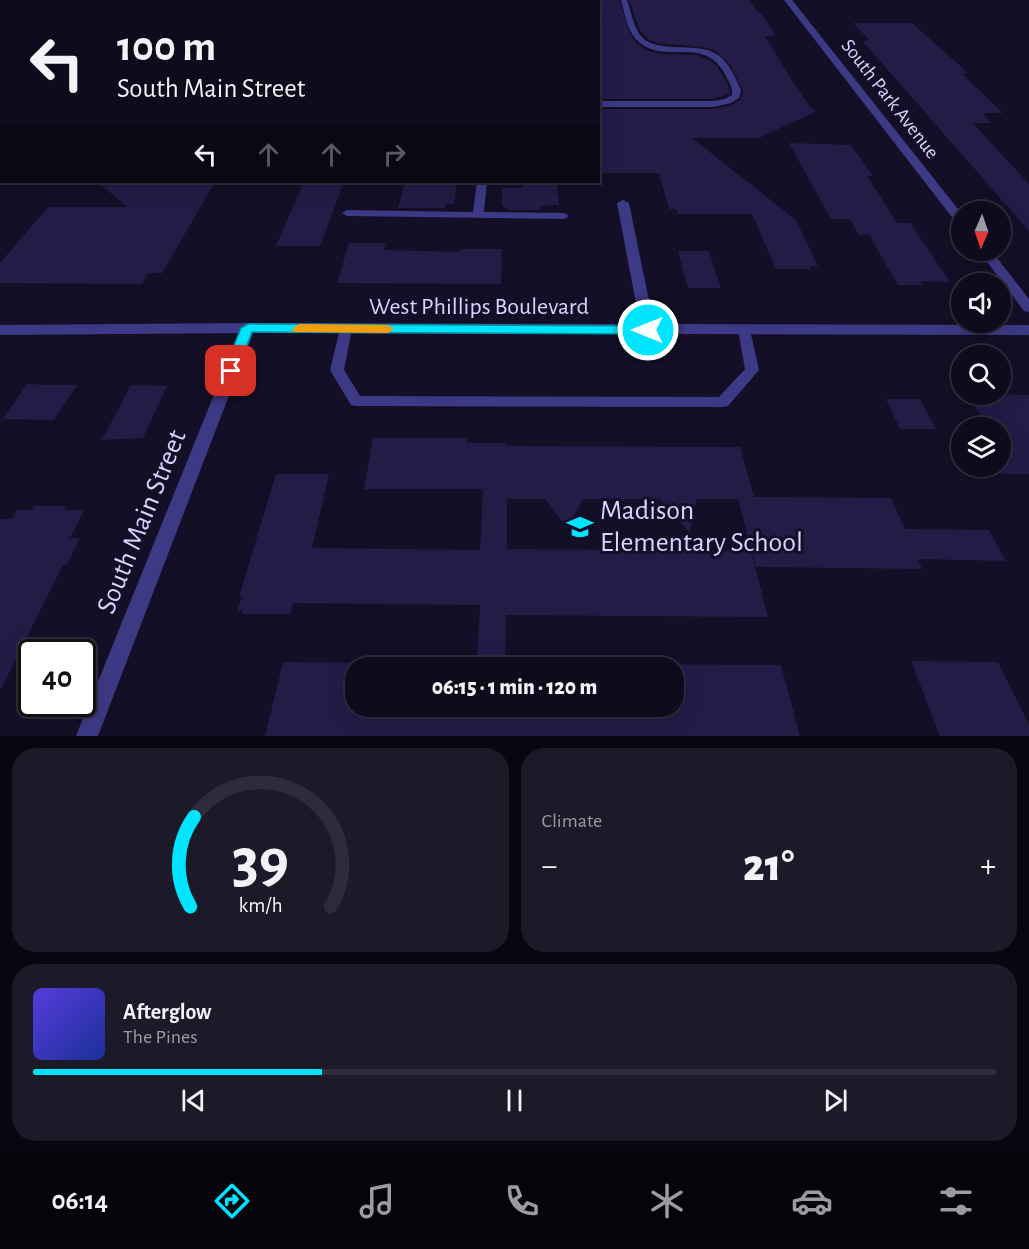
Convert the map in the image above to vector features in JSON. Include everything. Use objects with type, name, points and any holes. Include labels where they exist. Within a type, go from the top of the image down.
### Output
[{"type":"street","name":"South Park Avenue","points":[[788,0],[951,208]]},
{"type":"street","points":[[623,203],[648,330]]},
{"type":"street","points":[[993,261],[1029,308]]},
{"type":"street","name":"West Phillips Boulevard","points":[[0,330],[248,328],[1029,330]]},
{"type":"street","name":"South Main Street","points":[[87,736],[248,328]]},
{"type":"lane","points":[[600,104],[713,104],[728,101],[736,96],[737,90],[720,60],[712,54],[699,50],[666,48],[641,41],[636,36],[624,0]]},
{"type":"lane","points":[[478,214],[482,183]]},
{"type":"lane","points":[[347,213],[564,216]]},
{"type":"lane","points":[[346,329],[337,370],[357,401],[699,402],[723,402],[752,370],[744,330]]},
{"type":"building","points":[[600,0],[619,0],[630,34],[637,44],[649,51],[661,54],[697,55],[717,66],[728,85],[730,94],[713,99],[600,99]]},
{"type":"building","points":[[629,0],[749,0],[757,12],[762,14],[776,36],[765,36],[810,107],[817,111],[759,138],[692,138],[796,220],[818,266],[809,266],[811,269],[776,269],[752,214],[678,214],[676,209],[669,209],[659,173],[600,173],[600,109],[713,109],[731,105],[740,100],[743,91],[730,64],[714,50],[658,43],[649,40],[640,30]]},
{"type":"building","points":[[853,23],[912,23],[968,73],[962,74],[1003,113],[982,113],[991,123],[973,123],[1029,184],[1029,231],[1011,211],[1011,201],[1003,201],[863,42],[869,40]]},
{"type":"building","points":[[789,143],[851,145],[873,176],[867,176],[897,223],[910,223],[950,282],[920,281],[922,285],[898,285],[869,235],[859,235],[850,219],[831,219]]},
{"type":"building","points":[[98,183],[214,183],[162,273],[148,273],[142,284],[0,283],[0,263],[48,207],[128,207]]},
{"type":"building","points":[[304,183],[344,183],[320,246],[276,246]]},
{"type":"building","points":[[405,183],[457,183],[454,204],[446,204],[445,208],[398,208]]},
{"type":"building","points":[[522,183],[557,183],[559,205],[541,206],[541,210],[510,210],[502,206],[502,188],[522,188]]},
{"type":"building","points":[[349,243],[386,243],[384,250],[460,252],[461,249],[502,249],[501,284],[337,283]]},
{"type":"building","points":[[678,251],[709,251],[721,288],[688,288]]},
{"type":"building","points":[[27,384],[77,385],[54,420],[3,419]]},
{"type":"building","points":[[131,385],[167,386],[143,438],[102,440]]},
{"type":"building","points":[[1011,395],[1029,395],[1029,474],[1011,474],[1011,417],[982,417],[974,405],[1011,405]]},
{"type":"building","points":[[886,399],[920,399],[936,429],[900,429]]},
{"type":"building","points":[[373,438],[467,438],[467,443],[507,443],[507,446],[740,447],[754,497],[891,498],[905,529],[989,530],[1006,561],[918,559],[922,569],[756,567],[738,499],[697,499],[689,532],[660,499],[583,499],[567,528],[545,499],[507,499],[507,549],[751,551],[768,617],[506,615],[505,657],[477,657],[480,605],[293,603],[290,614],[242,614],[243,610],[237,611],[242,597],[239,597],[276,474],[329,474],[312,548],[480,550],[483,489],[364,489]]},
{"type":"building","points":[[34,506],[66,506],[64,510],[84,510],[70,538],[80,538],[67,565],[63,565],[26,639],[18,639],[18,655],[0,691],[0,519],[12,519],[17,510],[32,510]]},
{"type":"building","points":[[911,661],[998,662],[1029,725],[1029,736],[940,736]]},
{"type":"building","points":[[283,662],[345,663],[345,717],[684,717],[684,664],[781,665],[800,736],[265,736]]},
{"type":"slow traffic","points":[[299,329],[388,329]]},
{"type":"place","name":"Madison Elementary School","points":[[580,527]]},
{"type":"route","points":[[231,371],[248,328],[648,330]]}]
